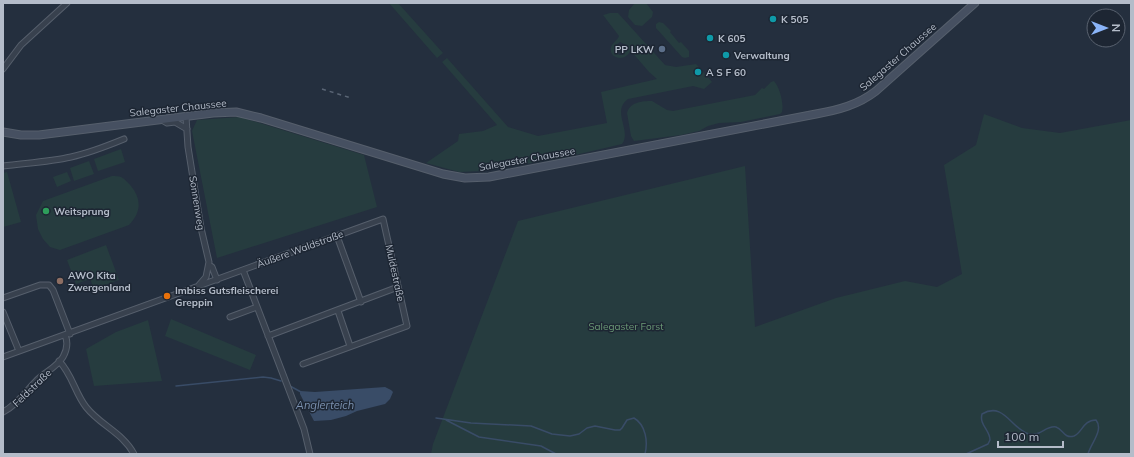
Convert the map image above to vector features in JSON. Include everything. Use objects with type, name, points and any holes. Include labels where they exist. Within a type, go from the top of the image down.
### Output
[{"type":"main road","name":"Salegaster Chaussee","points":[[3,132],[20,135],[39,135],[220,112],[243,113],[449,175],[465,178],[485,177],[844,108],[863,100],[876,91],[975,3]]},
{"type":"street","points":[[3,69],[21,45],[67,3]]},
{"type":"street","name":"Sonnenweg","points":[[186,117],[201,228],[209,265]]},
{"type":"street","points":[[162,120],[167,123],[175,122],[187,130]]},
{"type":"street","points":[[3,166],[53,161],[71,157],[124,139]]},
{"type":"street","name":"Äußere Waldstraße","points":[[3,357],[383,219]]},
{"type":"street","name":"Muldestraße","points":[[350,346],[407,326],[383,219]]},
{"type":"street","points":[[337,236],[361,302]]},
{"type":"street","points":[[209,265],[212,267],[217,280]]},
{"type":"street","points":[[199,285],[206,277],[209,265]]},
{"type":"street","points":[[243,270],[304,429],[310,454]]},
{"type":"street","points":[[3,298],[40,284],[49,285],[53,290],[68,334]]},
{"type":"street","points":[[268,336],[338,311],[398,287]]},
{"type":"street","points":[[230,317],[257,307]]},
{"type":"street","points":[[303,364],[350,346],[338,311]]},
{"type":"street","points":[[3,312],[19,351]]},
{"type":"street","name":"Feldstraße","points":[[3,412],[13,407],[39,378],[59,362],[63,357],[68,334]]},
{"type":"street","name":"Feldstraße","points":[[59,362],[67,371],[85,406],[98,419],[125,441],[134,454]]},
{"type":"green space","points":[[389,3],[398,3],[443,53],[437,58]]},
{"type":"green space","points":[[635,3],[646,3],[653,12],[652,17],[642,26],[635,25],[628,17],[629,10]]},
{"type":"green space","points":[[618,13],[665,65],[676,67],[696,64],[712,82],[704,89],[693,86],[628,99],[623,104],[621,109],[625,133],[622,144],[562,158],[482,171],[459,172],[426,163],[458,141],[459,134],[483,131],[497,125],[442,62],[447,58],[508,127],[538,136],[607,123],[601,92],[657,79],[631,51],[628,55],[621,58],[618,58],[612,54],[611,47],[619,36],[603,15]],"holes":[[[620,42],[626,45],[627,51],[622,55],[619,55],[615,50],[615,46]]]},
{"type":"green space","points":[[659,22],[663,23],[671,31],[670,32],[679,43],[681,42],[689,51],[689,57],[682,57],[656,28],[656,24]]},
{"type":"green space","points":[[774,81],[780,92],[782,101],[782,112],[780,114],[741,122],[719,123],[708,126],[699,131],[681,135],[634,141],[631,136],[627,113],[634,104],[644,101],[652,101],[667,110],[673,111],[755,95],[762,88],[764,89]]},
{"type":"green space","name":"Salegaster Forst","points":[[984,114],[1022,128],[1060,133],[1131,120],[1131,454],[431,454],[433,444],[518,221],[745,166],[755,327],[836,298],[905,281],[937,287],[962,274],[944,165],[976,145]]},
{"type":"green space","points":[[240,117],[364,155],[377,207],[217,258],[192,131],[197,120]]},
{"type":"green space","points":[[121,149],[125,162],[98,171],[94,159]]},
{"type":"green space","points":[[89,161],[94,174],[74,181],[70,168]]},
{"type":"green space","points":[[7,172],[21,222],[3,227],[3,173]]},
{"type":"green space","points":[[67,172],[71,181],[57,187],[53,177]]},
{"type":"green space","points":[[112,176],[119,176],[124,179],[135,191],[137,196],[139,206],[138,211],[129,225],[60,250],[50,247],[43,239],[38,229],[36,215],[43,201]]},
{"type":"green space","points":[[106,245],[119,280],[94,289],[90,279],[76,284],[67,260]]},
{"type":"green space","points":[[171,319],[256,355],[250,370],[165,336]]},
{"type":"green space","points":[[148,320],[162,381],[94,386],[86,349],[116,332]]},
{"type":"water","name":"Anglerteich","points":[[385,387],[393,392],[390,399],[385,404],[357,411],[331,420],[314,421],[300,394],[300,391],[315,392]]},
{"type":"waterway","points":[[176,386],[263,377],[281,381]]},
{"type":"waterway","points":[[290,386],[301,392]]},
{"type":"waterway","points":[[966,454],[988,444],[990,436],[981,418],[982,414],[990,411],[1002,413],[1017,427],[1029,434],[1036,434],[1049,428],[1056,427],[1071,437],[1077,434],[1085,424],[1096,420],[1099,428],[1088,454]]},
{"type":"waterway","points":[[436,418],[471,423],[531,426],[552,434],[570,436],[579,434],[587,428],[595,426],[620,430],[627,420],[634,418],[644,429],[646,439],[645,454]]},
{"type":"waterway","points":[[446,420],[479,437],[541,446],[556,454]]},
{"type":"railway","points":[[322,89],[351,98]]},
{"type":"place","name":"K 505","points":[[773,19]]},
{"type":"place","name":"K 605","points":[[710,38]]},
{"type":"place","name":"PP LKW","points":[[662,49]]},
{"type":"place","name":"Verwaltung","points":[[726,55]]},
{"type":"place","name":"A S F 60","points":[[698,72]]},
{"type":"place","name":"Weitsprung","points":[[46,211]]},
{"type":"place","name":"AWO Kita Zwergenland","points":[[60,281]]},
{"type":"place","name":"Imbiss Gutsfleischerei Greppin","points":[[167,296]]}]
